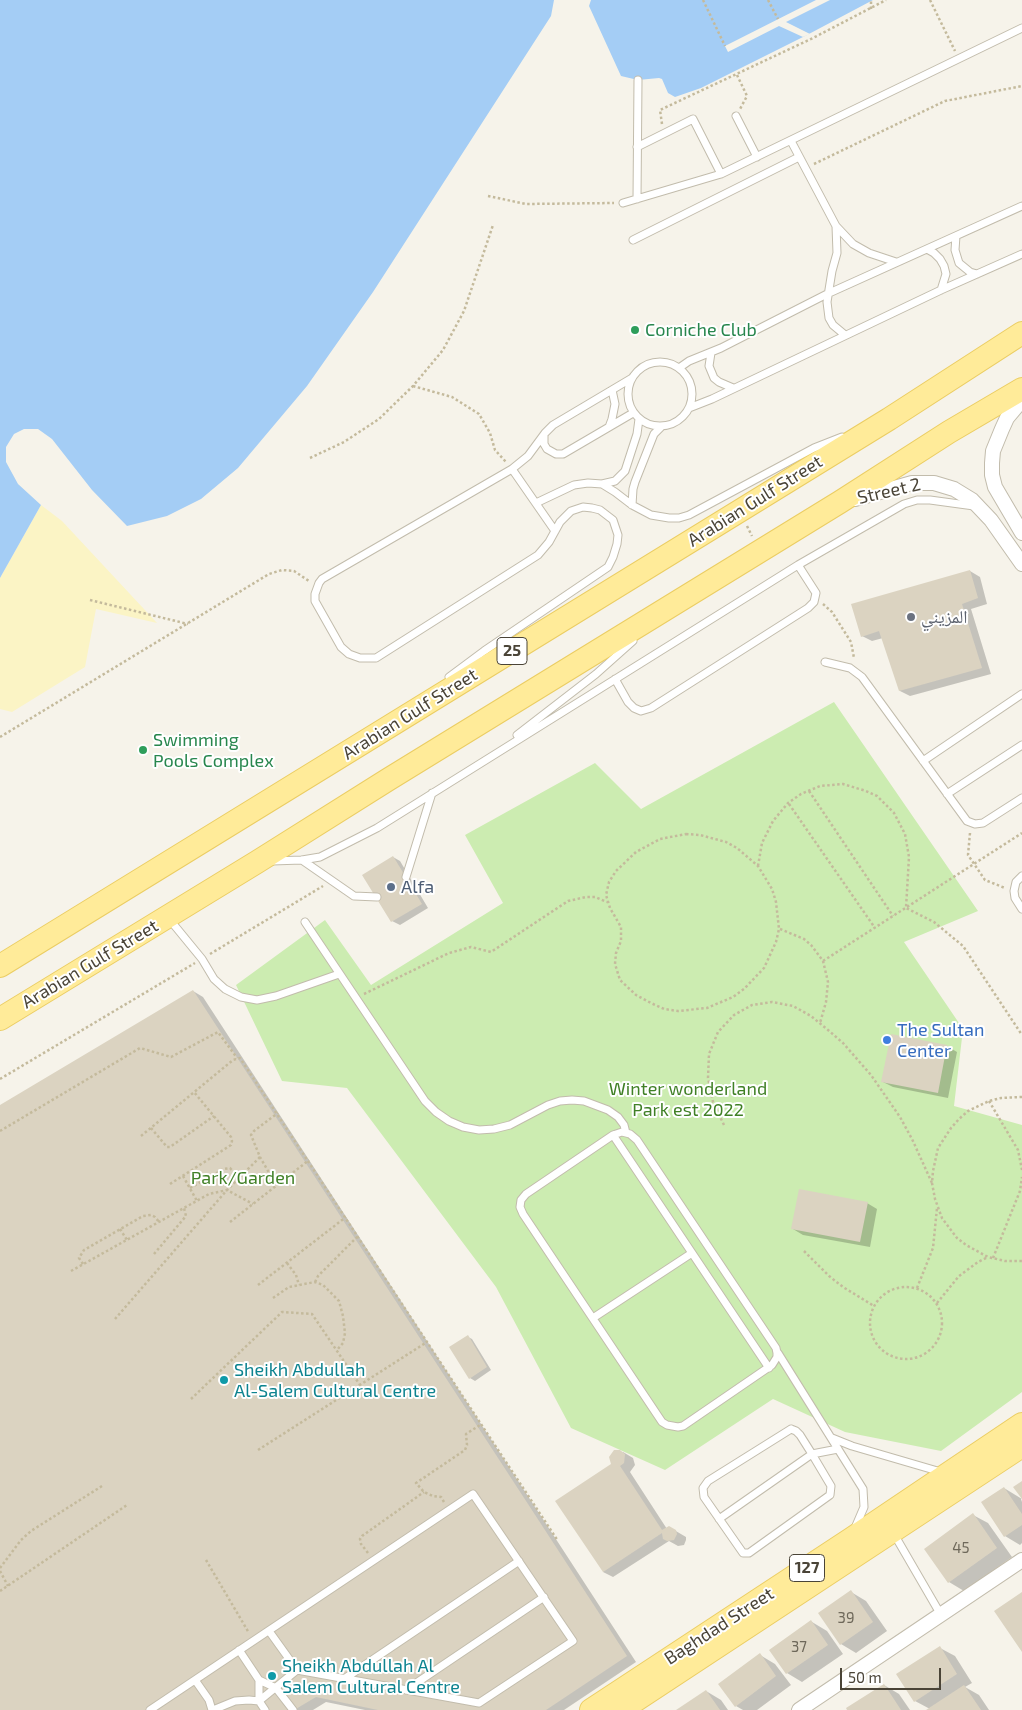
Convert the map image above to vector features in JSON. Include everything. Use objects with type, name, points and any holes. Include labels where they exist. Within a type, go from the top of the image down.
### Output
[{"type":"main road","name":"Arabian Gulf Street","points":[[0,966],[889,419],[1022,333]]},
{"type":"main road","name":"Arabian Gulf Street","points":[[0,1019],[840,502],[949,432],[1022,389]]},
{"type":"main road","name":"Baghdad Street","points":[[591,1710],[1022,1424]]},
{"type":"main road","name":"Baghdad Street","points":[[621,1710],[1022,1446]]},
{"type":"street","points":[[1022,400],[1007,418],[993,451],[992,475],[995,487],[1022,533]]},
{"type":"street","name":"Street 2","points":[[840,502],[866,497],[902,485],[923,482],[954,489],[964,494],[980,507],[992,520],[1022,564]]},
{"type":"street","points":[[799,1710],[1022,1560]]},
{"type":"lane","points":[[623,203],[721,174],[1022,28]]},
{"type":"lane","points":[[637,199],[638,80]]},
{"type":"lane","points":[[736,116],[757,157]]},
{"type":"lane","points":[[638,147],[693,119],[721,174]]},
{"type":"lane","points":[[791,141],[836,226],[854,244],[869,253],[896,262]]},
{"type":"lane","points":[[633,240],[799,157]]},
{"type":"lane","points":[[679,368],[689,361],[711,353],[828,294],[1022,206]]},
{"type":"lane","points":[[836,226],[837,253],[826,302],[833,324],[845,336]]},
{"type":"lane","points":[[956,236],[954,250],[959,263],[970,272],[976,274]]},
{"type":"lane","points":[[927,249],[940,258],[944,266],[946,274],[941,290]]},
{"type":"lane","points":[[632,378],[627,395],[633,413],[639,419],[653,426],[661,426],[677,421],[689,408],[1022,254]]},
{"type":"lane","points":[[711,353],[709,366],[714,378],[733,388]]},
{"type":"lane","points":[[441,684],[484,651],[608,567],[617,544],[616,527],[613,520],[600,510],[583,507],[576,508],[565,516],[550,542],[538,555],[376,658],[360,658],[349,654],[342,647],[315,601],[317,586],[322,579],[512,468],[528,456],[544,433],[553,425],[632,378],[639,370],[654,363],[670,364],[679,368],[689,382],[692,391],[689,408]]},
{"type":"lane","points":[[608,427],[612,419],[614,404],[612,390]]},
{"type":"lane","points":[[544,433],[547,449],[556,454],[563,454],[633,413]]},
{"type":"lane","points":[[536,503],[574,485],[602,484],[615,481],[625,471],[639,419]]},
{"type":"lane","points":[[854,432],[889,419]]},
{"type":"lane","points":[[632,505],[635,482],[654,434],[661,426]]},
{"type":"lane","points":[[602,484],[632,505],[651,514],[660,517],[679,518],[689,515],[814,448],[845,435]]},
{"type":"lane","points":[[512,468],[555,531]]},
{"type":"lane","points":[[257,862],[302,860],[320,857],[377,828],[798,565],[904,504],[917,500],[930,500],[980,507]]},
{"type":"lane","points":[[615,679],[628,702],[634,708],[641,711],[650,708],[808,608],[814,602],[816,593],[798,565]]},
{"type":"lane","points":[[488,758],[596,674],[671,605]]},
{"type":"lane","points":[[825,662],[856,671],[862,677],[964,818],[971,823],[983,823],[1022,798]]},
{"type":"lane","points":[[390,726],[434,690]]},
{"type":"lane","points":[[923,761],[1022,694]]},
{"type":"lane","points":[[947,794],[1022,745]]},
{"type":"lane","points":[[406,877],[432,793]]},
{"type":"lane","points":[[302,860],[331,882],[354,896],[376,897]]},
{"type":"lane","points":[[1022,876],[1016,882],[1014,891],[1015,898],[1022,909]]},
{"type":"lane","points":[[167,917],[202,958],[214,979],[225,989],[241,997],[257,1000],[276,996],[339,974]]},
{"type":"lane","points":[[305,922],[425,1101],[449,1121],[463,1127],[479,1130],[494,1129],[510,1125],[548,1105],[572,1100],[584,1101],[608,1110],[618,1117],[624,1125],[626,1133]]},
{"type":"lane","points":[[777,1353],[776,1362],[769,1368],[683,1426],[672,1427],[662,1422],[523,1214],[520,1203],[526,1194],[613,1135],[622,1132],[637,1140],[776,1348],[777,1353],[863,1489],[864,1507],[851,1539]]},
{"type":"lane","points":[[613,1135],[769,1368]]},
{"type":"lane","points":[[593,1318],[692,1252]]},
{"type":"lane","points":[[788,1430],[796,1431],[812,1454],[831,1486],[830,1495],[749,1553],[740,1551],[704,1497],[702,1492],[708,1481],[788,1430]]},
{"type":"lane","points":[[831,1438],[948,1474]]},
{"type":"lane","points":[[719,1519],[812,1454],[838,1449]]},
{"type":"lane","points":[[150,1710],[473,1494],[573,1641],[479,1703],[296,1670],[269,1631]]},
{"type":"lane","points":[[892,1532],[940,1615]]},
{"type":"lane","points":[[344,1679],[519,1561]]},
{"type":"lane","points":[[406,1690],[544,1597]]},
{"type":"lane","points":[[239,1650],[259,1680],[260,1701],[264,1710]]},
{"type":"lane","points":[[194,1680],[209,1700],[213,1710],[235,1702],[260,1701],[296,1670]]},
{"type":"lane","points":[[259,1680],[276,1688],[294,1710]]},
{"type":"path","points":[[703,0],[725,46]]},
{"type":"path","points":[[768,0],[778,19]]},
{"type":"path","points":[[663,134],[660,110],[698,90],[813,38],[886,0]]},
{"type":"path","points":[[930,0],[959,59]]},
{"type":"path","points":[[871,1],[871,9]]},
{"type":"path","points":[[807,35],[813,38]]},
{"type":"path","points":[[736,116],[747,96],[737,74]]},
{"type":"path","points":[[805,168],[945,101],[1022,86]]},
{"type":"path","points":[[488,196],[526,204],[623,203]]},
{"type":"path","points":[[310,458],[344,442],[379,419],[413,386],[443,350],[464,311],[493,225]]},
{"type":"path","points":[[413,386],[433,390],[452,397],[479,414],[490,433],[495,450],[512,468]]},
{"type":"path","points":[[739,511],[760,551]]},
{"type":"path","points":[[0,737],[270,574],[282,570],[294,571],[317,586]]},
{"type":"path","points":[[816,597],[832,612],[851,642],[856,671]]},
{"type":"path","points":[[90,600],[188,624]]},
{"type":"path","points":[[758,866],[762,842],[776,816],[788,803],[808,790],[832,784],[855,787],[877,796],[894,813],[903,828],[908,845],[906,908]]},
{"type":"path","points":[[808,790],[892,916]]},
{"type":"path","points":[[788,803],[875,928]]},
{"type":"path","points":[[971,823],[968,855],[985,880],[1014,891]]},
{"type":"path","points":[[823,961],[1022,833]]},
{"type":"path","points":[[700,835],[719,840],[737,848],[758,866],[772,889],[776,902],[779,929],[776,942],[764,968],[744,989],[726,1001],[707,1008],[678,1011],[664,1009],[636,995],[620,980],[615,964],[616,953],[621,941],[621,927],[607,902],[606,895],[609,882],[625,860],[647,845],[673,836],[700,835]]},
{"type":"path","points":[[0,1079],[331,882]]},
{"type":"path","points":[[360,994],[449,953],[471,947],[491,952],[568,901],[595,897],[607,902]]},
{"type":"path","points":[[906,908],[934,922],[963,946],[1022,1035]]},
{"type":"path","points":[[779,929],[804,939],[823,961],[828,982],[826,1002],[820,1023]]},
{"type":"path","points":[[724,1125],[710,1091],[708,1066],[712,1043],[725,1023],[752,1005],[772,1002],[793,1006],[802,1010],[820,1023],[857,1059],[886,1096],[912,1139],[932,1183],[937,1206],[945,1223],[956,1238],[988,1257],[1005,1261],[1022,1260]]},
{"type":"path","points":[[0,1131],[140,1048],[171,1057],[218,1032],[237,1058],[244,1062],[558,1541]]},
{"type":"path","points":[[141,1136],[237,1058]]},
{"type":"path","points":[[170,1184],[231,1145],[231,1136],[194,1092]]},
{"type":"path","points":[[932,1183],[938,1148],[950,1128],[968,1112],[989,1101],[1013,1097],[1022,1098]]},
{"type":"path","points":[[989,1101],[1014,1143],[1022,1164],[1022,1170]]},
{"type":"path","points":[[276,1186],[260,1157],[251,1135],[278,1113]]},
{"type":"path","points":[[151,1128],[167,1147],[170,1147],[214,1116]]},
{"type":"path","points":[[115,1319],[227,1190],[260,1157]]},
{"type":"path","points":[[230,1222],[309,1160]]},
{"type":"path","points":[[190,1188],[224,1169],[230,1168],[239,1178]]},
{"type":"path","points":[[183,1176],[197,1201]]},
{"type":"path","points":[[993,1258],[1020,1191],[1022,1177]]},
{"type":"path","points":[[71,1271],[209,1194],[227,1190],[253,1204]]},
{"type":"path","points":[[917,1288],[933,1248],[936,1234],[937,1206]]},
{"type":"path","points":[[154,1254],[186,1216],[184,1208]]},
{"type":"path","points":[[82,1264],[79,1258],[84,1250],[143,1216],[150,1215],[159,1222]]},
{"type":"path","points":[[258,1285],[346,1217]]},
{"type":"path","points":[[120,1229],[127,1240]]},
{"type":"path","points":[[315,1282],[318,1276],[358,1236]]},
{"type":"path","points":[[804,1251],[843,1287],[874,1306]]},
{"type":"path","points":[[937,1303],[959,1276],[988,1257]]},
{"type":"path","points":[[287,1263],[296,1274],[299,1286]]},
{"type":"path","points":[[273,1298],[289,1287],[315,1282],[323,1285],[338,1302],[343,1316],[345,1333],[343,1343],[337,1350]]},
{"type":"path","points":[[909,1286],[917,1288],[932,1297],[937,1303],[942,1319],[940,1336],[930,1350],[923,1355],[907,1360],[891,1356],[884,1352],[873,1339],[869,1322],[874,1306],[885,1293],[892,1289],[909,1286]]},
{"type":"path","points":[[191,1399],[282,1312],[312,1314],[360,1385]]},
{"type":"path","points":[[258,1450],[427,1342]]},
{"type":"path","points":[[449,1510],[441,1497],[429,1495],[416,1483],[465,1450],[467,1445],[466,1434],[481,1424]]},
{"type":"path","points":[[8,1586],[0,1570],[21,1540],[31,1531],[102,1486]]},
{"type":"path","points":[[373,1561],[361,1544],[360,1539],[362,1536],[424,1492]]},
{"type":"path","points":[[0,1592],[127,1505]]},
{"type":"path","points":[[206,1560],[253,1641]]},
{"type":"green space","name":"Winter wonderland Park est 2022","points":[[834,702],[978,911],[904,942],[963,1029],[954,1106],[1022,1125],[1022,1392],[941,1451],[845,1432],[773,1399],[665,1470],[571,1428],[496,1287],[347,1088],[282,1081],[236,985],[325,920],[371,985],[503,903],[465,835],[595,763],[641,809]]},
{"type":"sand","points":[[41,505],[62,521],[157,623],[96,609],[85,667],[12,712],[0,709],[0,578]]},
{"type":"water","points":[[0,0],[554,0],[551,16],[373,292],[307,386],[238,468],[201,499],[167,516],[127,526],[92,490],[52,439],[38,429],[24,429],[14,434],[6,447],[6,462],[18,484],[41,505],[0,578]]},
{"type":"water","points":[[591,0],[873,0],[701,88],[675,97],[668,93],[662,79],[638,80],[621,76],[589,6]]},
{"type":"pier","points":[[816,0],[830,0],[786,22],[810,34],[803,37],[779,26],[728,52],[725,46]]},
{"type":"building","name":"المزيني","points":[[970,570],[978,598],[962,604],[982,668],[899,691],[879,631],[861,637],[851,604]]},
{"type":"building","name":"Alfa","points":[[393,856],[422,904],[391,922],[362,875]]},
{"type":"building","name":"Sheikh Abdullah Al-Salem Cultural Centre","points":[[193,990],[627,1656],[546,1710],[378,1710],[316,1697],[294,1710],[0,1710],[0,1105]]},
{"type":"building","points":[[891,1034],[947,1045],[938,1093],[881,1082]]},
{"type":"building","points":[[799,1189],[868,1202],[860,1242],[791,1229]]},
{"type":"building","points":[[468,1335],[487,1367],[469,1379],[449,1347]]},
{"type":"building","points":[[614,1450],[620,1450],[625,1454],[624,1463],[620,1466],[662,1530],[669,1526],[676,1530],[677,1534],[674,1540],[667,1541],[663,1539],[662,1533],[603,1572],[555,1501],[611,1464],[609,1457]]},
{"type":"building","points":[[1022,1481],[1022,1499],[1013,1487]]},
{"type":"building","points":[[1004,1487],[1022,1514],[1022,1525],[1004,1537],[981,1502]]},
{"type":"building","points":[[973,1513],[997,1548],[948,1583],[924,1549]]},
{"type":"building","points":[[851,1590],[873,1622],[840,1645],[818,1613]]},
{"type":"building","points":[[1022,1592],[1022,1652],[994,1611]]},
{"type":"building","points":[[811,1620],[828,1645],[786,1674],[769,1650]]},
{"type":"building","points":[[940,1646],[957,1674],[914,1702],[896,1674]]},
{"type":"building","points":[[760,1653],[776,1676],[735,1707],[718,1684]]},
{"type":"building","points":[[884,1684],[901,1710],[847,1710],[846,1708]]},
{"type":"building","points":[[964,1685],[981,1710],[926,1710]]},
{"type":"building","points":[[706,1690],[720,1710],[676,1710]]},
{"type":"place","name":"Corniche Club","points":[[635,330]]},
{"type":"place","name":"المزيني","points":[[911,617]]},
{"type":"place","name":"Swimming Pools Complex","points":[[143,750]]},
{"type":"place","name":"Alfa","points":[[391,887]]},
{"type":"place","name":"The Sultan Center","points":[[887,1040]]},
{"type":"place","name":"Sheikh Abdullah Al-Salem Cultural Centre","points":[[224,1380]]},
{"type":"place","name":"Sheikh Abdullah Al Salem Cultural Centre","points":[[272,1676]]},
{"type":"park label","name":"Park/Garden","points":[[243,1178]]}]
